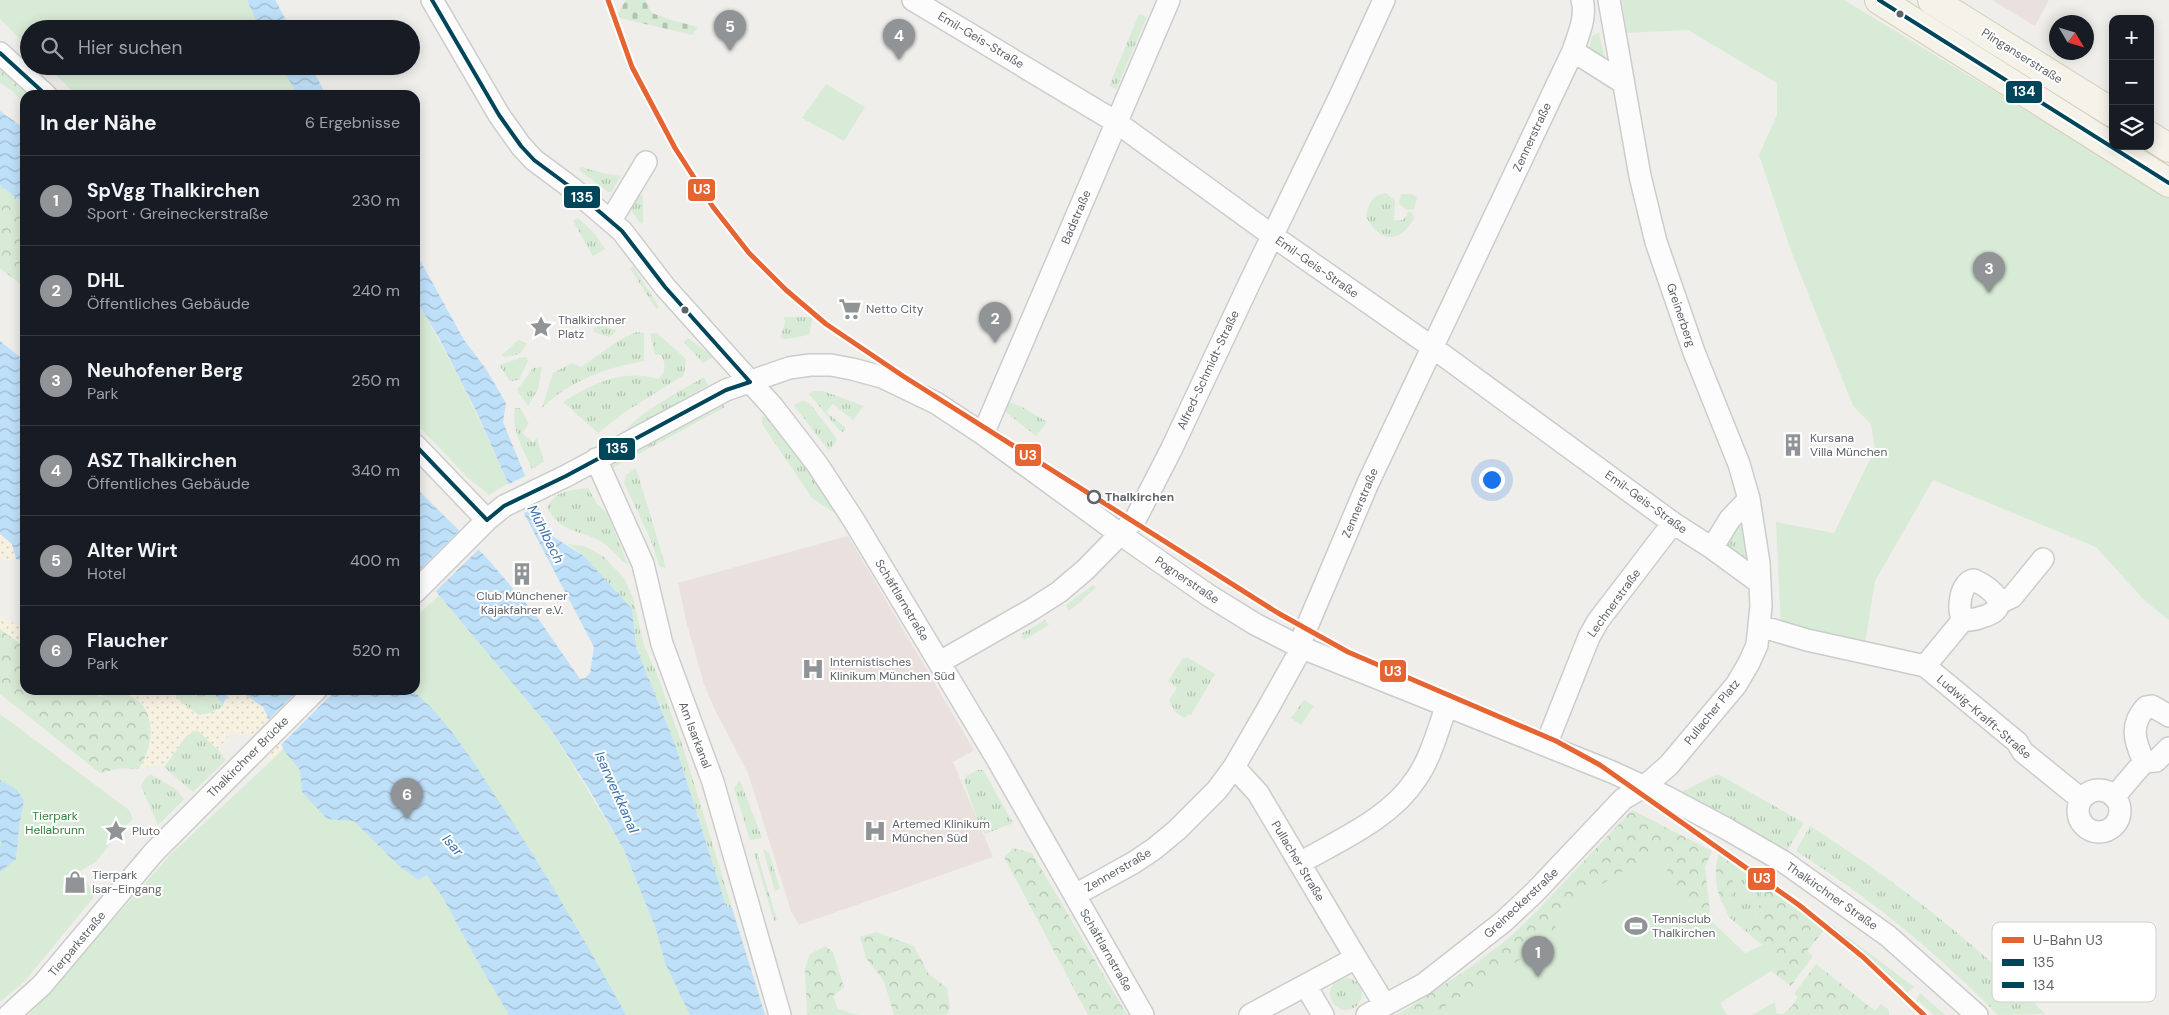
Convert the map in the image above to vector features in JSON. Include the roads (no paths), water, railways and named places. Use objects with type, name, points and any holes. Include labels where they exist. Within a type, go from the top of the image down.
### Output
[{"type":"main road","points":[[1879,0],[2169,183]]},
{"type":"main road","name":"Plinganserstraße","points":[[1932,0],[2109,111]]},
{"type":"main road","points":[[2154,139],[2169,148]]},
{"type":"street","name":"Schäftlarnstraße","points":[[432,0],[499,116],[521,146],[534,160],[611,220],[622,231],[665,287],[773,407],[817,464],[854,519],[940,662],[1144,1015]]},
{"type":"street","name":"Emil-Geis-Straße","points":[[913,0],[1116,122],[1273,236],[1432,347],[1673,524],[1712,548],[1760,583]]},
{"type":"street","name":"Badstraße","points":[[983,434],[1169,0]]},
{"type":"street","name":"Alfred-Schmidt-Straße","points":[[940,662],[1055,595],[1085,570],[1136,518],[1161,472],[1384,0]]},
{"type":"street","name":"Zennerstraße","points":[[1074,895],[1133,863],[1154,849],[1196,812],[1217,790],[1234,767],[1290,669],[1368,483],[1573,51],[1583,20],[1584,7],[1582,0]]},
{"type":"street","name":"Greinerberg","points":[[1609,0],[1640,176],[1656,242],[1694,352],[1739,464],[1749,499],[1755,532],[1760,583],[1760,626]]},
{"type":"street","points":[[1573,51],[1622,82]]},
{"type":"street","points":[[0,52],[20,71]]},
{"type":"street","points":[[25,75],[41,90]]},
{"type":"street","points":[[611,220],[646,162]]},
{"type":"street","name":"Pognerstraße","points":[[750,382],[790,368],[810,365],[852,369],[882,377],[912,390],[936,403],[983,434],[1120,534],[1216,600],[1255,624],[1300,647],[1645,786]]},
{"type":"street","points":[[420,587],[481,526],[504,506],[726,390],[750,382]]},
{"type":"street","points":[[420,451],[481,526]]},
{"type":"street","name":"Am Isarkanal","points":[[596,459],[643,564],[662,644],[713,782],[780,1015]]},
{"type":"street","points":[[1712,548],[1730,519],[1749,499]]},
{"type":"street","name":"Lechnerstraße","points":[[1546,745],[1589,637],[1598,621],[1673,524]]},
{"type":"street","points":[[1963,620],[1969,621],[1994,614],[1999,603],[2012,597],[2042,559]]},
{"type":"street","points":[[1963,620],[1961,614],[1963,589],[1971,580],[1977,581],[1996,595],[1999,603]]},
{"type":"street","points":[[1925,666],[1963,620]]},
{"type":"street","name":"Ludwig-Krafft-Straße","points":[[1760,626],[1807,640],[1925,666],[2017,742],[2023,752],[2081,799]]},
{"type":"street","name":"Pullacher Platz","points":[[1645,786],[1669,765],[1736,685],[1749,663],[1756,645],[1760,626]]},
{"type":"street","name":"Thalkirchner Brücke","points":[[180,824],[311,695]]},
{"type":"street","points":[[1300,863],[1379,816],[1406,792],[1416,780],[1423,766],[1447,705]]},
{"type":"street","points":[[2144,762],[2134,735],[2135,724],[2139,716],[2146,707],[2152,706],[2169,716]]},
{"type":"street","points":[[2114,797],[2144,762],[2156,761],[2169,748]]},
{"type":"street","name":"Pullacher Straße","points":[[1234,767],[1258,793],[1356,958],[1376,1010]]},
{"type":"street","name":"Greineckerstraße","points":[[1376,1010],[1424,984],[1485,937],[1534,893],[1623,799],[1645,786]]},
{"type":"street","name":"Thalkirchner Straße","points":[[1645,786],[1727,829],[1784,862],[1832,895],[1888,936],[1978,1015]]},
{"type":"street","points":[[2097,790],[2104,790],[2114,797],[2120,807],[2119,818],[2110,830],[2104,832],[2089,831],[2080,822],[2077,810],[2081,799],[2086,794],[2097,790]]},
{"type":"street","name":"Tierparkstraße","points":[[9,1015],[42,985],[180,824]]},
{"type":"street","points":[[1250,1015],[1356,958]]},
{"type":"street","points":[[1306,986],[1322,1015]]},
{"type":"water","points":[[247,0],[275,0],[286,20],[256,20]]},
{"type":"water","points":[[286,75],[316,75],[323,90],[295,90]]},
{"type":"water","points":[[0,111],[20,125],[20,200],[0,185]]},
{"type":"water","points":[[420,260],[464,340],[486,369],[506,403],[503,422],[545,524],[552,536],[584,556],[632,609],[636,647],[676,747],[726,906],[732,908],[765,1015],[690,1015],[665,963],[656,929],[624,850],[589,789],[550,728],[439,595],[420,576],[420,492],[485,556],[535,614],[580,679],[585,678],[590,673],[594,647],[508,483],[477,413],[439,338],[420,307]]},
{"type":"water","points":[[0,341],[20,357],[20,560],[16,559],[12,544],[0,534]]},
{"type":"water","points":[[215,695],[228,695],[223,704]]},
{"type":"water","name":"Isar","points":[[246,695],[417,695],[449,728],[479,770],[580,933],[626,1015],[509,1015],[442,896],[427,875],[418,880],[398,865],[354,821],[327,819],[302,792],[300,770],[285,752],[263,707]]},
{"type":"water","points":[[0,780],[16,789],[24,800],[16,859],[0,872],[0,847],[2,843],[0,841]]},
{"type":"metro line","name":"U3","points":[[608,0],[632,67],[675,148],[713,207],[749,253],[786,290],[826,324],[903,376],[1278,613],[1348,652],[1556,741],[1600,765],[1799,905],[1863,957],[1924,1015]]},
{"type":"place","name":"Alter Wirt","points":[[730,51]]},
{"type":"place","name":"ASZ Thalkirchen","points":[[899,60]]},
{"type":"place","name":"Neuhofener Berg","points":[[1989,293]]},
{"type":"place","name":"Netto City","points":[[850,309]]},
{"type":"place","name":"Thalkirchner Platz","points":[[541,327]]},
{"type":"place","name":"DHL","points":[[995,343]]},
{"type":"place","name":"Kursana Villa München","points":[[1793,445]]},
{"type":"place","name":"Thalkirchen","points":[[1094,497]]},
{"type":"place","name":"Club Münchener Kajakfahrer e.V.","points":[[522,574]]},
{"type":"place","name":"Internistisches Klinikum München Süd","points":[[813,669]]},
{"type":"place","name":"Flaucher","points":[[407,819]]},
{"type":"place","name":"Pluto","points":[[116,831]]},
{"type":"place","name":"Artemed Klinikum München Süd","points":[[875,831]]},
{"type":"place","name":"Tierpark Isar-Eingang","points":[[75,882]]},
{"type":"place","name":"Tennisclub Thalkirchen","points":[[1636,926]]},
{"type":"place","name":"SpVgg Thalkirchen","points":[[1538,977]]},
{"type":"water label","name":"Mühlbach","points":[[546,534]]},
{"type":"water label","name":"Isarwerkkanal","points":[[617,792]]},
{"type":"park label","name":"Tierpark Hellabrunn","points":[[55,823]]}]
